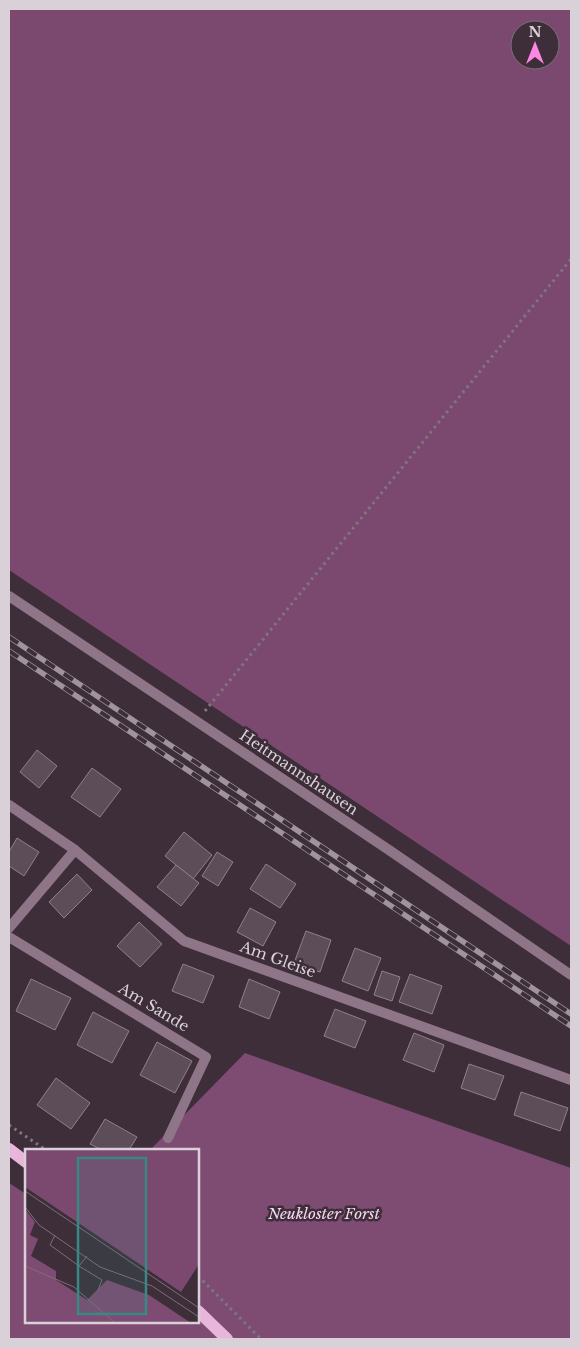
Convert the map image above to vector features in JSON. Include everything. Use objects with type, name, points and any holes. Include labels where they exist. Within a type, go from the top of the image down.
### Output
[{"type":"main road","points":[[9,1150],[25,1161]]},
{"type":"main road","points":[[199,1312],[227,1339]]},
{"type":"street","name":"Heitmannshausen","points":[[9,596],[397,855],[571,975]]},
{"type":"street","name":"Am Gleise","points":[[9,805],[75,850],[184,941],[571,1080]]},
{"type":"street","points":[[9,928],[75,850]]},
{"type":"street","name":"Am Sande","points":[[9,937],[206,1057],[168,1138]]},
{"type":"path","points":[[197,722],[571,259]]},
{"type":"path","points":[[9,1125],[45,1149]]},
{"type":"path","points":[[199,1277],[261,1339]]},
{"type":"shaded area","points":[[9,9],[571,9],[571,946],[9,570]]},
{"type":"green space","name":"Neukloster Forst","points":[[245,1053],[571,1168],[571,1339],[9,1339],[9,1183],[25,1193],[25,1323],[199,1323],[199,1149],[151,1149]]},
{"type":"building","points":[[37,750],[57,766],[39,788],[20,772]]},
{"type":"building","points":[[92,768],[121,789],[100,817],[71,797]]},
{"type":"building","points":[[184,832],[212,855],[193,879],[165,856]]},
{"type":"building","points":[[17,838],[39,852],[24,876],[9,866],[9,852]]},
{"type":"building","points":[[217,852],[233,862],[218,886],[202,876]]},
{"type":"building","points":[[266,864],[296,884],[280,908],[250,889]]},
{"type":"building","points":[[176,865],[199,883],[181,906],[157,887]]},
{"type":"building","points":[[77,874],[92,890],[64,918],[49,902]]},
{"type":"building","points":[[250,908],[276,922],[263,946],[237,932]]},
{"type":"building","points":[[139,922],[162,944],[140,967],[117,946]]},
{"type":"building","points":[[306,931],[331,940],[320,972],[294,963]]},
{"type":"building","points":[[355,948],[381,958],[368,991],[342,981]]},
{"type":"building","points":[[183,964],[214,976],[203,1003],[172,991]]},
{"type":"building","points":[[382,971],[400,977],[392,1001],[374,995]]},
{"type":"building","points":[[410,974],[442,986],[432,1014],[399,1002]]},
{"type":"building","points":[[31,979],[71,998],[55,1030],[16,1011]]},
{"type":"building","points":[[249,979],[280,992],[269,1019],[239,1007]]},
{"type":"building","points":[[335,1009],[366,1021],[355,1048],[324,1036]]},
{"type":"building","points":[[93,1012],[129,1031],[112,1063],[77,1045]]},
{"type":"building","points":[[414,1033],[444,1045],[434,1072],[403,1060]]},
{"type":"building","points":[[157,1042],[192,1061],[175,1093],[140,1075]]},
{"type":"building","points":[[469,1064],[504,1076],[495,1100],[461,1088]]},
{"type":"building","points":[[56,1078],[90,1103],[71,1129],[37,1105]]},
{"type":"building","points":[[521,1092],[568,1108],[560,1131],[514,1115]]},
{"type":"building","points":[[105,1119],[137,1137],[130,1149],[100,1149],[90,1144]]},
{"type":"railway","points":[[9,637],[571,1014]]},
{"type":"railway","points":[[9,651],[571,1026]]}]
